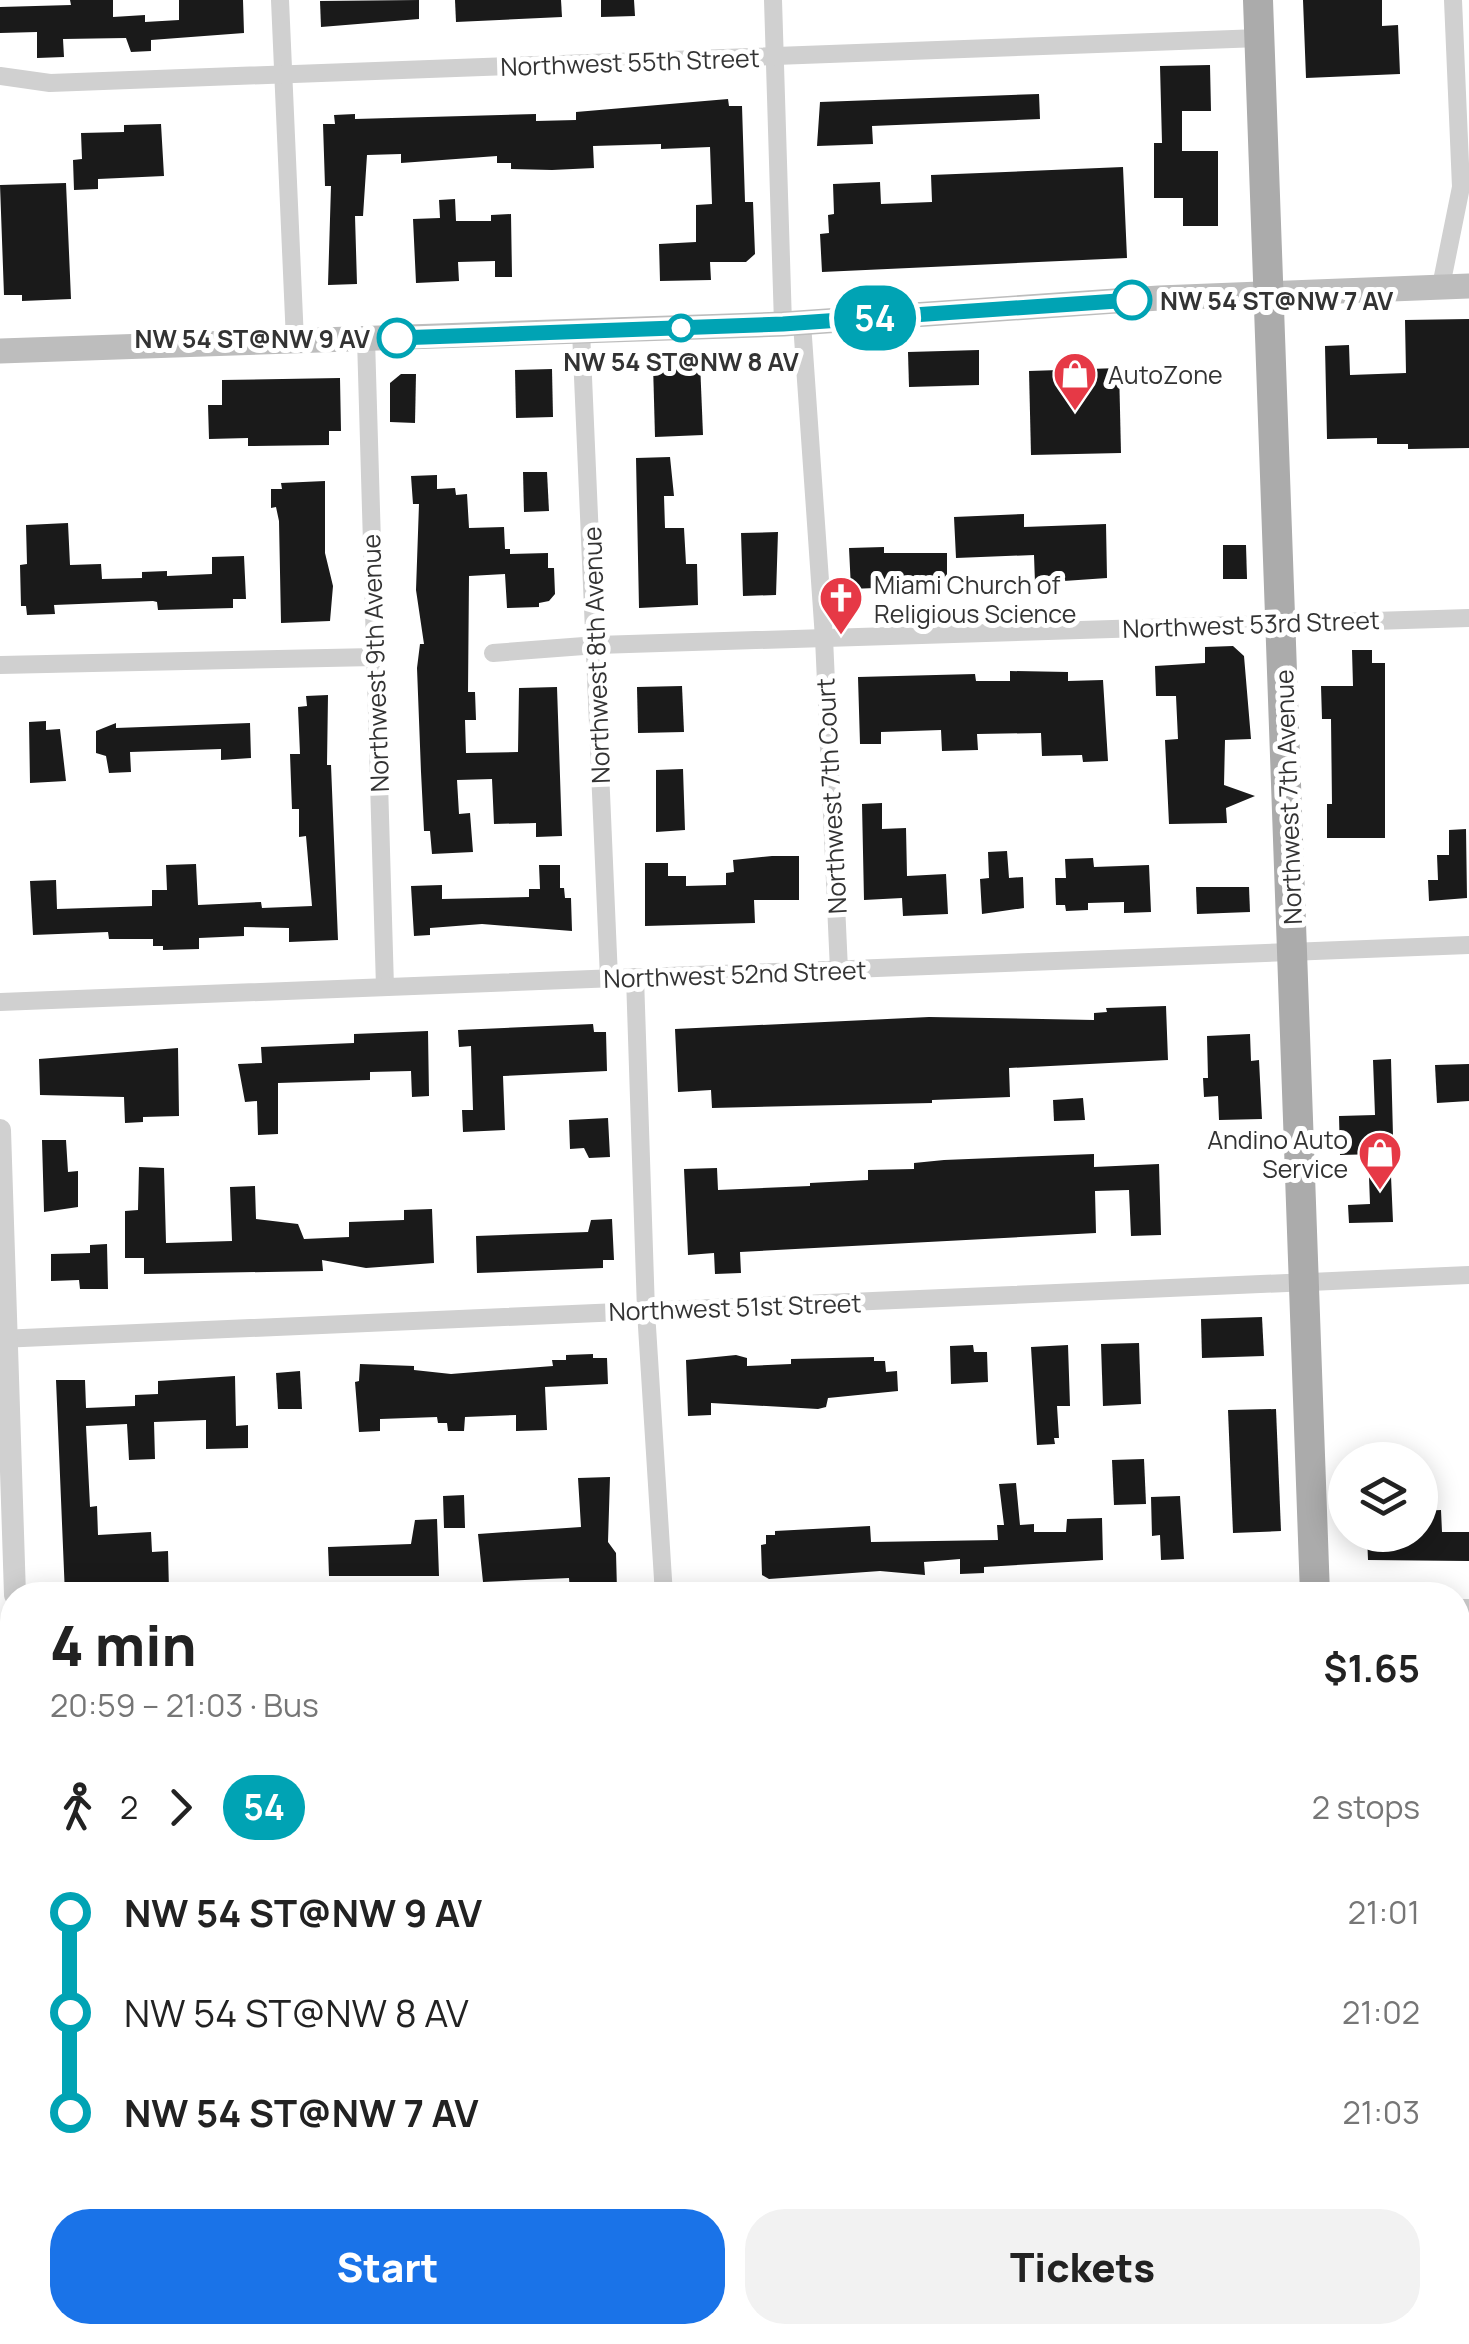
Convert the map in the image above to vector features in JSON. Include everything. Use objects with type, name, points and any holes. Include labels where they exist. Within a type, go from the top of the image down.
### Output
[{"type":"main road","name":"Northwest 7th Avenue","points":[[1258,0],[1316,1582]]},
{"type":"main road","points":[[0,351],[792,323],[1270,292],[1469,286]]},
{"type":"street","points":[[280,0],[295,341]]},
{"type":"street","name":"Northwest 7th Court","points":[[773,0],[792,323],[824,638],[839,970]]},
{"type":"street","points":[[1441,286],[1461,187],[1453,0]]},
{"type":"street","name":"Northwest 55th Street","points":[[0,76],[50,83],[1260,38]]},
{"type":"street","name":"Northwest 8th Avenue","points":[[581,332],[608,978]]},
{"type":"street","name":"Northwest 9th Avenue","points":[[366,339],[385,987]]},
{"type":"street","name":"Northwest 53rd Street","points":[[493,653],[597,645],[1469,618]]},
{"type":"street","points":[[0,665],[375,657]]},
{"type":"street","name":"Northwest 52nd Street","points":[[0,1002],[1469,944]]},
{"type":"street","points":[[635,977],[646,1310],[663,1582]]},
{"type":"street","points":[[0,1130],[14,1582]]},
{"type":"street","name":"Northwest 51st Street","points":[[4,1338],[1469,1274]]},
{"type":"building","points":[[70,0],[113,0],[113,17],[145,15],[145,22],[179,20],[179,0],[243,0],[244,33],[151,40],[151,51],[131,52],[126,38],[63,39],[64,57],[37,58],[37,32],[0,33],[0,7],[71,5]]},
{"type":"building","points":[[419,0],[419,19],[321,27],[320,1]]},
{"type":"building","points":[[455,0],[561,0],[562,17],[456,22]]},
{"type":"building","points":[[601,0],[634,0],[635,16],[601,17]]},
{"type":"building","points":[[1303,0],[1382,0],[1382,26],[1398,25],[1400,74],[1306,78]]},
{"type":"building","points":[[1210,65],[1211,111],[1182,111],[1182,151],[1218,151],[1218,226],[1183,226],[1183,198],[1154,198],[1154,143],[1162,143],[1160,66]]},
{"type":"building","points":[[1039,94],[1040,119],[872,126],[873,144],[817,146],[820,102]]},
{"type":"building","points":[[728,99],[729,106],[742,106],[745,202],[753,202],[755,254],[746,262],[710,262],[711,280],[660,281],[659,244],[696,242],[696,205],[712,204],[710,147],[661,149],[661,144],[593,146],[594,168],[552,170],[511,169],[511,163],[497,163],[497,156],[401,163],[401,154],[367,155],[363,216],[355,216],[357,284],[328,285],[331,186],[325,186],[323,124],[335,124],[334,115],[355,114],[355,119],[536,114],[536,121],[576,120],[576,112]]},
{"type":"building","points":[[161,124],[164,176],[98,179],[98,189],[74,190],[73,160],[82,159],[81,133],[124,132],[124,125]]},
{"type":"building","points":[[1123,167],[1127,258],[822,272],[820,234],[829,233],[828,215],[834,214],[833,184],[880,182],[881,204],[932,202],[931,175]]},
{"type":"building","points":[[66,183],[71,299],[22,301],[22,295],[4,295],[0,185]]},
{"type":"building","points":[[455,199],[456,221],[491,221],[491,215],[511,214],[512,277],[495,277],[495,261],[458,262],[459,281],[416,283],[413,219],[440,218],[439,200]]},
{"type":"building","points":[[1469,319],[1469,448],[1408,449],[1408,444],[1377,444],[1377,438],[1327,439],[1325,346],[1349,345],[1350,375],[1406,373],[1405,320]]},
{"type":"building","points":[[979,350],[979,385],[909,387],[908,352]]},
{"type":"building","points":[[700,362],[703,435],[655,437],[653,364]]},
{"type":"building","name":"AutoZone","points":[[1119,368],[1121,453],[1031,455],[1029,371]]},
{"type":"building","points":[[552,369],[553,417],[516,418],[515,370]]},
{"type":"building","points":[[401,374],[416,374],[415,423],[390,422],[390,383]]},
{"type":"building","points":[[340,378],[341,431],[329,431],[329,445],[248,446],[248,438],[209,439],[208,405],[222,405],[222,380]]},
{"type":"building","points":[[670,457],[674,496],[664,496],[665,528],[684,528],[686,564],[697,564],[698,605],[639,608],[636,458]]},
{"type":"building","points":[[523,472],[547,472],[549,511],[524,512]]},
{"type":"building","points":[[437,475],[437,489],[455,488],[456,495],[467,494],[469,528],[504,527],[505,549],[510,549],[510,554],[548,553],[548,568],[554,568],[555,594],[549,601],[539,603],[539,607],[507,608],[505,574],[469,576],[468,692],[475,692],[476,720],[465,720],[466,753],[518,752],[519,688],[557,687],[562,836],[536,837],[536,823],[494,824],[492,779],[457,780],[459,814],[470,813],[473,852],[432,854],[430,831],[424,831],[417,668],[420,644],[424,644],[416,590],[419,504],[413,504],[411,476]]},
{"type":"building","points":[[325,481],[325,553],[333,586],[330,621],[281,623],[279,521],[276,507],[271,508],[271,489],[282,489],[281,483]]},
{"type":"building","points":[[1024,514],[1024,527],[1106,524],[1107,578],[1035,583],[1034,555],[956,558],[954,517]]},
{"type":"building","points":[[68,523],[70,565],[101,564],[102,579],[142,578],[142,572],[167,571],[167,576],[212,574],[212,557],[244,556],[246,599],[233,599],[233,608],[158,610],[157,602],[153,601],[54,605],[55,614],[27,615],[26,606],[21,606],[20,565],[27,564],[26,525]]},
{"type":"building","points":[[778,532],[776,595],[743,596],[741,533]]},
{"type":"building","points":[[1223,545],[1246,545],[1247,579],[1223,579]]},
{"type":"building","points":[[884,547],[884,553],[947,553],[947,583],[874,583],[875,588],[851,589],[849,548]]},
{"type":"building","points":[[1233,646],[1244,656],[1251,739],[1225,740],[1224,785],[1255,796],[1226,808],[1227,823],[1169,824],[1165,740],[1178,739],[1176,696],[1156,696],[1155,666],[1205,663],[1205,647]]},
{"type":"building","points":[[1352,650],[1372,650],[1372,663],[1385,663],[1385,838],[1327,838],[1327,804],[1332,804],[1331,719],[1322,719],[1321,686],[1353,686]]},
{"type":"building","points":[[1010,671],[1068,672],[1068,681],[1103,680],[1108,761],[1083,762],[1082,755],[1042,756],[1041,733],[977,734],[978,750],[942,751],[941,730],[881,732],[881,744],[860,744],[858,677],[975,674],[976,681],[1010,681]]},
{"type":"building","points":[[682,686],[684,732],[638,733],[637,687]]},
{"type":"building","points":[[328,695],[327,765],[331,765],[338,940],[289,942],[289,928],[244,927],[244,936],[199,938],[199,949],[163,950],[163,946],[153,946],[153,939],[109,939],[108,932],[33,935],[30,881],[56,880],[57,909],[152,906],[152,890],[167,890],[166,865],[196,864],[198,905],[261,902],[262,908],[312,906],[306,836],[299,837],[299,809],[292,809],[290,754],[300,754],[298,707],[307,706],[306,696]]},
{"type":"building","points":[[46,721],[46,730],[60,729],[66,781],[30,783],[29,722]]},
{"type":"building","points":[[116,723],[116,728],[250,723],[251,758],[221,760],[221,749],[130,752],[131,772],[109,773],[106,756],[96,753],[96,731]]},
{"type":"building","points":[[683,769],[685,830],[656,832],[656,770]]},
{"type":"building","points":[[882,803],[882,829],[906,828],[907,876],[946,874],[948,914],[903,916],[902,898],[864,900],[862,804]]},
{"type":"building","points":[[1466,829],[1467,898],[1429,901],[1428,880],[1438,880],[1437,855],[1449,855],[1449,830]]},
{"type":"building","points":[[1007,851],[1009,878],[1023,877],[1024,908],[982,914],[980,879],[989,878],[988,852]]},
{"type":"building","points":[[799,856],[799,900],[754,900],[755,923],[645,926],[645,863],[668,863],[668,876],[686,876],[686,886],[726,885],[726,873],[734,872],[733,860]]},
{"type":"building","points":[[1093,858],[1094,867],[1149,865],[1151,912],[1124,913],[1124,902],[1088,903],[1088,910],[1066,911],[1065,905],[1056,905],[1055,878],[1066,878],[1065,859]]},
{"type":"building","points":[[539,865],[560,865],[560,888],[564,888],[565,898],[571,898],[572,931],[482,924],[430,928],[430,935],[414,936],[411,886],[442,885],[442,899],[529,897],[529,889],[540,889]]},
{"type":"building","points":[[1196,887],[1249,887],[1250,912],[1197,914]]},
{"type":"building","points":[[1166,1006],[1168,1060],[1009,1068],[1010,1097],[932,1103],[712,1108],[711,1090],[678,1092],[675,1029],[929,1017],[1094,1020],[1094,1013],[1107,1012],[1106,1008]]},
{"type":"building","points":[[593,1024],[594,1032],[606,1032],[607,1071],[503,1076],[505,1130],[463,1132],[462,1110],[473,1110],[471,1046],[459,1047],[458,1030]]},
{"type":"building","points":[[428,1031],[429,1096],[412,1097],[411,1071],[370,1072],[370,1080],[278,1083],[278,1134],[258,1135],[257,1101],[245,1102],[238,1064],[262,1063],[261,1047],[354,1043],[354,1034]]},
{"type":"building","points":[[1250,1034],[1251,1061],[1259,1060],[1262,1119],[1219,1120],[1218,1096],[1204,1097],[1203,1078],[1208,1078],[1207,1036]]},
{"type":"building","points":[[178,1048],[179,1116],[143,1117],[143,1122],[125,1123],[124,1097],[40,1095],[39,1059]]},
{"type":"building","points":[[1391,1059],[1393,1136],[1377,1137],[1378,1154],[1340,1155],[1339,1116],[1375,1115],[1373,1060]]},
{"type":"building","points":[[1469,1064],[1469,1101],[1437,1103],[1435,1065]]},
{"type":"building","points":[[1083,1098],[1085,1120],[1054,1121],[1053,1100]]},
{"type":"building","points":[[608,1118],[610,1157],[589,1158],[584,1148],[570,1149],[569,1120]]},
{"type":"building","points":[[42,1140],[66,1140],[68,1172],[78,1171],[78,1207],[44,1212]]},
{"type":"building","points":[[1094,1154],[1094,1167],[1159,1164],[1161,1235],[1131,1236],[1129,1190],[1095,1191],[1096,1233],[740,1252],[741,1273],[715,1274],[714,1253],[688,1255],[684,1169],[717,1168],[718,1190],[868,1180],[868,1170],[914,1169],[914,1163],[944,1160]]},
{"type":"building","points":[[139,1167],[164,1168],[166,1243],[232,1241],[230,1187],[255,1186],[256,1219],[298,1224],[304,1239],[349,1237],[349,1222],[404,1220],[404,1210],[432,1209],[434,1263],[366,1268],[322,1260],[323,1271],[144,1274],[144,1258],[125,1258],[125,1211],[138,1210]]},
{"type":"building","name":"Andino Auto Service","points":[[1391,1176],[1393,1222],[1349,1223],[1348,1205],[1370,1204],[1369,1177]]},
{"type":"building","points":[[612,1219],[614,1260],[603,1260],[603,1268],[477,1273],[476,1236],[588,1232],[591,1220]]},
{"type":"building","points":[[107,1244],[108,1289],[80,1289],[79,1280],[51,1281],[51,1254],[90,1253],[90,1245]]},
{"type":"building","points":[[1262,1317],[1264,1356],[1202,1358],[1201,1319]]},
{"type":"building","points":[[1139,1343],[1141,1404],[1103,1406],[1101,1344]]},
{"type":"building","points":[[973,1345],[974,1352],[987,1352],[988,1382],[951,1384],[950,1346]]},
{"type":"building","points":[[1068,1345],[1070,1406],[1057,1406],[1059,1438],[1054,1438],[1055,1444],[1037,1445],[1031,1347]]},
{"type":"building","points":[[593,1354],[593,1358],[607,1358],[608,1384],[545,1387],[547,1430],[516,1431],[516,1415],[465,1417],[464,1431],[448,1431],[447,1423],[438,1423],[437,1417],[380,1419],[380,1431],[359,1432],[355,1382],[359,1381],[360,1364],[414,1366],[414,1370],[451,1374],[553,1366],[552,1360],[566,1360],[566,1355]]},
{"type":"building","points":[[736,1355],[747,1358],[747,1366],[791,1364],[791,1359],[874,1357],[874,1361],[885,1361],[886,1372],[897,1371],[898,1391],[828,1398],[826,1407],[818,1409],[711,1403],[711,1415],[688,1416],[686,1360]]},
{"type":"building","points":[[300,1371],[302,1409],[278,1409],[276,1373]]},
{"type":"building","points":[[235,1376],[236,1426],[248,1425],[248,1448],[206,1449],[206,1420],[154,1422],[155,1459],[129,1460],[127,1424],[86,1426],[90,1507],[97,1506],[98,1535],[151,1532],[152,1552],[168,1551],[169,1582],[64,1582],[56,1380],[85,1380],[86,1408],[135,1406],[135,1395],[158,1394],[158,1381]]},
{"type":"building","points":[[1276,1409],[1281,1531],[1233,1533],[1228,1410]]},
{"type":"building","points":[[1144,1459],[1146,1504],[1114,1505],[1112,1460]]},
{"type":"building","points":[[610,1477],[608,1542],[616,1553],[617,1582],[569,1582],[569,1578],[483,1582],[478,1534],[581,1527],[578,1478]]},
{"type":"building","points":[[1016,1483],[1020,1525],[1034,1524],[1034,1532],[1066,1532],[1067,1519],[1102,1518],[1103,1560],[984,1567],[984,1573],[960,1574],[960,1559],[924,1562],[925,1575],[880,1571],[769,1579],[762,1575],[761,1545],[766,1544],[766,1535],[775,1535],[775,1531],[870,1526],[871,1542],[998,1540],[997,1525],[1004,1525],[999,1484]]},
{"type":"building","points":[[464,1495],[465,1528],[444,1528],[443,1496]]},
{"type":"building","points":[[1180,1496],[1184,1559],[1161,1560],[1160,1535],[1152,1536],[1151,1497]]},
{"type":"building","points":[[1438,1510],[1442,1532],[1469,1532],[1469,1561],[1368,1560],[1368,1552],[1438,1552]]},
{"type":"building","points":[[437,1519],[439,1576],[329,1576],[328,1547],[411,1544],[415,1520]]},
{"type":"bus line","name":"54","points":[[397,338],[783,324],[1132,300]]},
{"type":"place","name":"NW 54 ST@NW 7 AV","points":[[1132,300]]},
{"type":"place","name":"NW 54 ST@NW 8 AV","points":[[681,328]]},
{"type":"place","name":"NW 54 ST@NW 9 AV","points":[[397,338]]},
{"type":"place","name":"AutoZone","points":[[1075,412]]},
{"type":"place","name":"Miami Church of Religious Science","points":[[841,636]]},
{"type":"place","name":"Andino Auto Service","points":[[1380,1191]]}]
